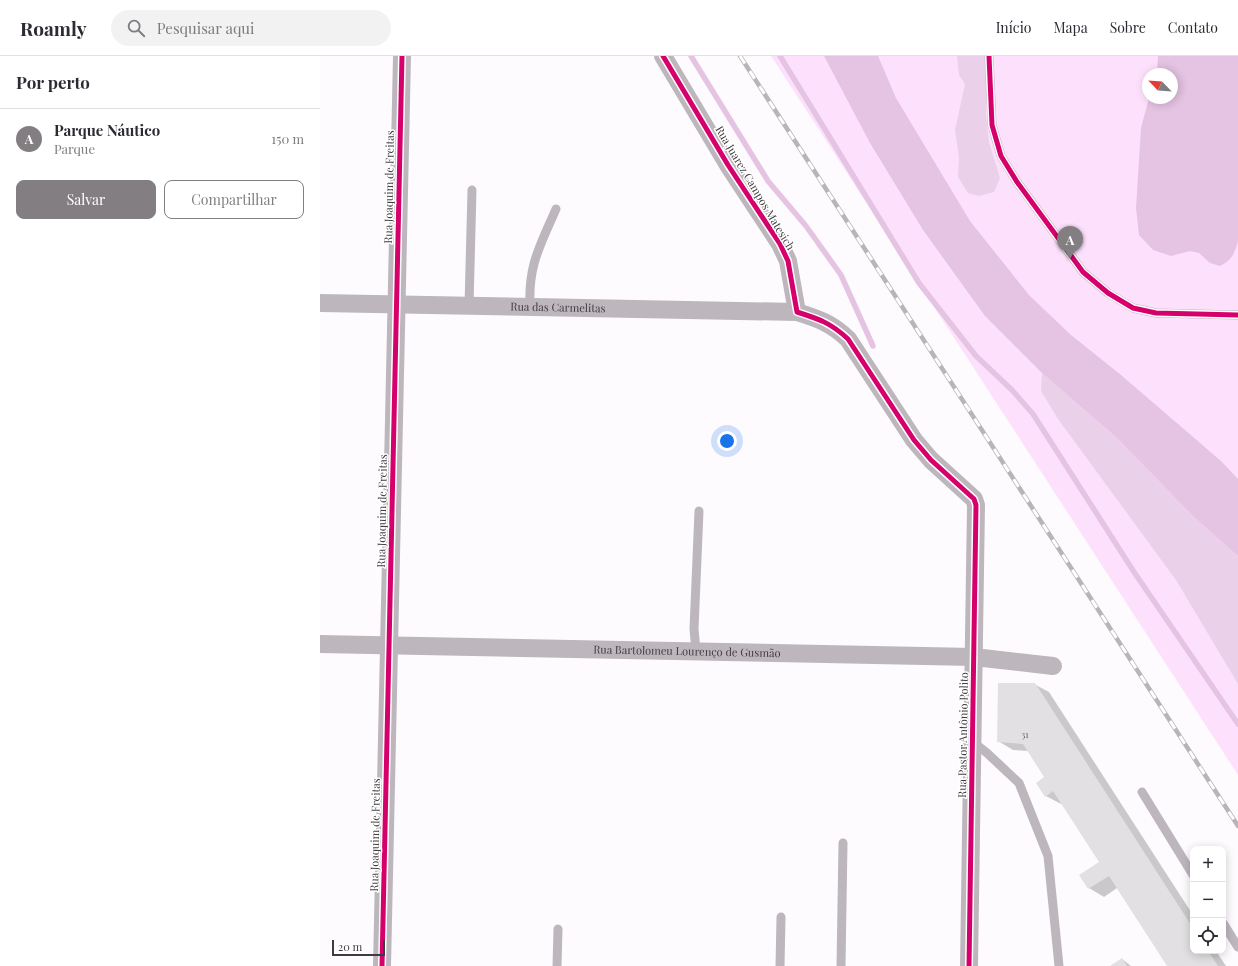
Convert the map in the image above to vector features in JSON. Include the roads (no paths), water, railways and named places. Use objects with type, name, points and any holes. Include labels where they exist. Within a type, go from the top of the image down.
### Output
[{"type":"street","name":"Rua Joaquim de Freitas","points":[[382,966],[402,56]]},
{"type":"street","name":"Rua Juarez Campos Matesich","points":[[663,56],[728,165],[780,244],[788,262],[797,312]]},
{"type":"street","name":"Rua das Carmelitas","points":[[320,303],[797,312]]},
{"type":"street","name":"Rua Pastor Antônio Polito","points":[[797,312],[820,319],[834,326],[848,339],[914,440],[931,460],[974,499],[976,505],[969,966]]},
{"type":"street","name":"Rua Bartolomeu Lourenço de Gusmão","points":[[320,644],[974,657],[1053,666]]},
{"type":"lane","points":[[989,56],[992,125],[1001,156],[1017,182],[1083,272],[1108,293],[1133,308],[1156,313],[1238,315]]},
{"type":"lane","points":[[470,306],[472,190]]},
{"type":"lane","points":[[530,307],[529,286],[531,271],[536,254],[556,209]]},
{"type":"lane","points":[[696,651],[694,629],[699,511]]},
{"type":"lane","points":[[973,742],[1019,783],[1048,856],[1059,966]]},
{"type":"lane","points":[[1142,792],[1190,870]]},
{"type":"lane","points":[[841,966],[843,843]]},
{"type":"lane","points":[[780,966],[781,917]]},
{"type":"lane","points":[[1226,928],[1238,947]]},
{"type":"lane","points":[[556,966],[558,929]]},
{"type":"waterway","points":[[691,56],[768,181],[806,226],[841,275],[873,346]]},
{"type":"waterway","points":[[780,56],[919,283],[976,356],[1012,390],[1033,414],[1134,572],[1238,724]]},
{"type":"railway","points":[[740,56],[1238,826]]},
{"type":"place","name":"Parque Náutico","points":[[1070,259]]}]
